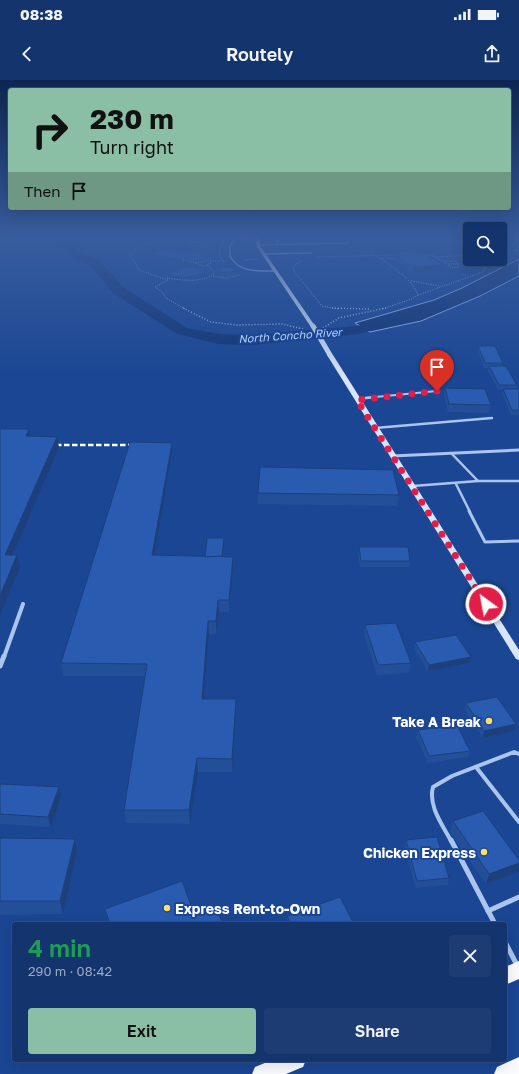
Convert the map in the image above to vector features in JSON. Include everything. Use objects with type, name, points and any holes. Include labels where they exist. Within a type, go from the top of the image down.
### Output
[{"type":"highway","points":[[507,975],[519,969]]},
{"type":"highway","points":[[262,1074],[291,1062]]},
{"type":"highway","points":[[504,1074],[519,1067]]},
{"type":"main road","points":[[284,284],[313,326],[357,400],[519,657]]},
{"type":"street","points":[[392,456],[519,450]]},
{"type":"street","points":[[0,666],[23,604]]},
{"type":"lane","points":[[357,400],[437,391],[433,380]]},
{"type":"lane","points":[[375,428],[492,418]]},
{"type":"lane","points":[[451,453],[478,481]]},
{"type":"lane","points":[[411,486],[456,484],[478,481],[519,481]]},
{"type":"lane","points":[[456,484],[485,542],[519,541]]},
{"type":"lane","points":[[494,922],[433,806],[431,794],[433,787],[452,776],[514,752],[519,754]]},
{"type":"lane","points":[[476,767],[519,822]]},
{"type":"lane","points":[[488,911],[519,897]]},
{"type":"lane","points":[[507,946],[519,969]]},
{"type":"path","points":[[160,284],[155,288],[162,292],[166,298],[177,306],[206,320],[236,325],[282,324],[303,329]]},
{"type":"path","points":[[305,284],[322,306],[339,309],[374,310]]},
{"type":"path","points":[[413,284],[418,295]]},
{"type":"path","points":[[432,284],[442,286]]},
{"type":"path","points":[[322,328],[328,326],[339,318],[390,307],[447,284]]},
{"type":"shaded area","points":[[469,284],[503,284],[480,296],[421,321],[370,332],[355,323],[434,300]]},
{"type":"building","points":[[478,346],[495,346],[503,363],[485,363]]},
{"type":"building","points":[[489,366],[506,366],[517,385],[499,385]]},
{"type":"building","points":[[445,388],[485,389],[491,405],[449,404]]},
{"type":"building","points":[[503,389],[519,389],[519,410],[512,410]]},
{"type":"building","points":[[0,429],[29,429],[26,436],[57,437],[5,555],[17,555],[0,596]]},
{"type":"building","points":[[130,442],[172,443],[152,555],[233,557],[229,600],[218,600],[216,621],[208,621],[202,699],[236,699],[232,759],[197,758],[189,810],[124,810],[147,664],[61,663]]},
{"type":"building","points":[[260,467],[393,470],[399,495],[258,493]]},
{"type":"building","points":[[207,538],[224,538],[222,556],[205,557]]},
{"type":"building","points":[[359,547],[408,547],[410,561],[361,561]]},
{"type":"building","points":[[396,623],[411,663],[378,665],[365,625]]},
{"type":"building","points":[[456,635],[471,657],[429,665],[415,642]]},
{"type":"building","name":"Take A Break","points":[[497,697],[516,724],[484,731],[466,703]]},
{"type":"building","points":[[457,725],[470,751],[429,756],[418,730]]},
{"type":"building","points":[[0,784],[59,787],[48,817],[0,814]]},
{"type":"building","name":"Chicken Express","points":[[483,811],[519,860],[519,863],[489,874],[453,821]]},
{"type":"building","points":[[437,837],[449,878],[417,881],[406,840]]},
{"type":"building","points":[[0,838],[75,839],[60,901],[0,901]]},
{"type":"building","points":[[182,881],[195,916],[216,908],[222,922],[109,922],[105,909]]},
{"type":"building","points":[[340,897],[353,922],[290,922],[287,916]]},
{"type":"waterway","name":"North Concho River","points":[[113,284],[118,290],[182,331],[219,339],[252,340],[358,330],[398,319]]},
{"type":"railway","points":[[48,445],[140,445]]},
{"type":"place","name":"Take A Break","points":[[489,721]]},
{"type":"place","name":"Chicken Express","points":[[484,852]]},
{"type":"place","name":"Express Rent-to-Own","points":[[167,908]]},
{"type":"route","points":[[437,391],[357,400],[486,604]]}]
